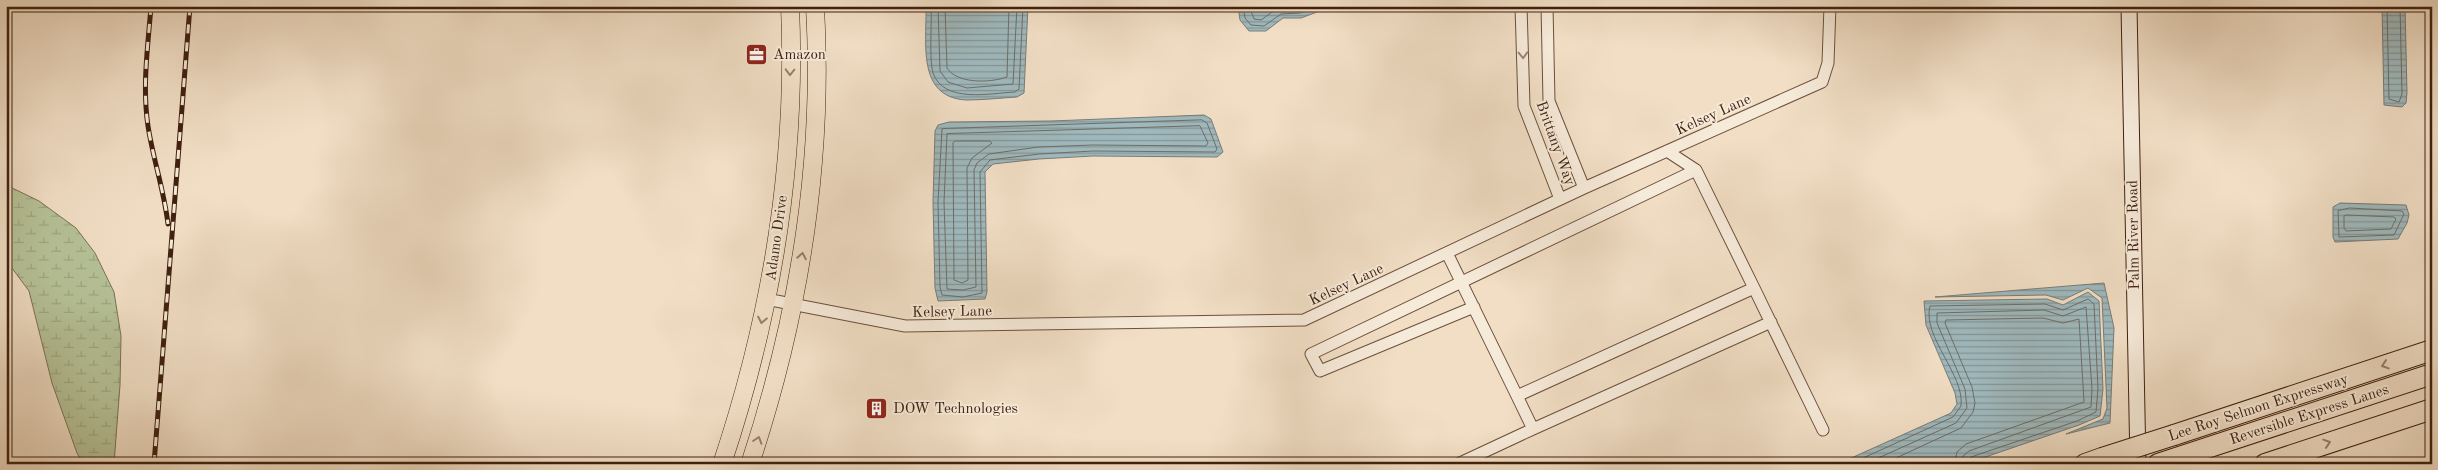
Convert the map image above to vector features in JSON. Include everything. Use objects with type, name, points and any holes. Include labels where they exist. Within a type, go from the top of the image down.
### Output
[{"type":"highway","name":"Lee Roy Selmon Expressway","points":[[2093,461],[2432,350]]},
{"type":"highway","name":"Reversible Express Lanes","points":[[2166,461],[2432,374]]},
{"type":"highway","points":[[2265,464],[2432,409]]},
{"type":"main road","name":"Adamo Drive","points":[[722,464],[747,384],[766,299],[778,230],[787,145],[790,93],[790,6]]},
{"type":"main road","name":"Adamo Drive","points":[[750,464],[774,384],[802,253],[815,152],[817,55],[815,6]]},
{"type":"street","name":"Brittany Way","points":[[1522,6],[1524,106],[1560,200]]},
{"type":"street","name":"Brittany Way","points":[[1547,6],[1549,100],[1584,188]]},
{"type":"street","name":"Kelsey Lane","points":[[766,299],[905,326],[1304,320],[1584,188],[1822,82],[1828,63],[1830,6]]},
{"type":"street","name":"Palm River Road","points":[[2128,6],[2138,464]]},
{"type":"street","points":[[1667,151],[1696,170],[1823,430]]},
{"type":"street","points":[[1474,307],[1320,371],[1311,354],[1696,170]]},
{"type":"street","points":[[1447,253],[1533,428]]},
{"type":"street","points":[[1517,396],[1754,288]]},
{"type":"street","points":[[1458,464],[1533,428],[1771,322]]},
{"type":"green space","points":[[6,185],[39,201],[76,228],[95,253],[114,292],[121,336],[120,385],[114,464],[83,464],[77,453],[52,383],[29,291],[6,260]]},
{"type":"water","points":[[926,6],[1028,6],[1024,93],[1017,97],[966,100],[950,97],[939,89],[932,78],[928,65],[926,51]]},
{"type":"water","points":[[1238,6],[1333,6],[1301,18],[1283,18],[1266,31],[1249,31],[1240,20]]},
{"type":"water","points":[[2382,6],[2405,6],[2407,93],[2406,103],[2402,107],[2384,105]]},
{"type":"water","points":[[1204,115],[1211,119],[1223,152],[1217,157],[1093,156],[993,164],[985,172],[987,292],[985,299],[938,301],[935,288],[933,202],[935,131],[938,125],[949,122],[1051,121]]},
{"type":"water","points":[[2340,203],[2406,205],[2409,215],[2407,223],[2398,239],[2335,242],[2333,237],[2333,207]]},
{"type":"water","points":[[2104,283],[2114,328],[2110,423],[2066,434],[2103,419],[2107,408],[2102,298],[2088,288],[2063,300],[2046,295],[1935,297]]},
{"type":"water","points":[[2088,292],[2099,301],[2103,389],[2100,416],[1965,464],[1838,464],[1951,413],[1957,404],[1955,393],[1926,325],[1924,301],[2047,299],[2063,305]]},
{"type":"railway","points":[[151,6],[146,66],[146,111],[168,224]]},
{"type":"railway","points":[[154,464],[190,6]]},
{"type":"place","name":"Amazon","points":[[757,54]]},
{"type":"place","name":"DOW Technologies","points":[[877,408]]}]
